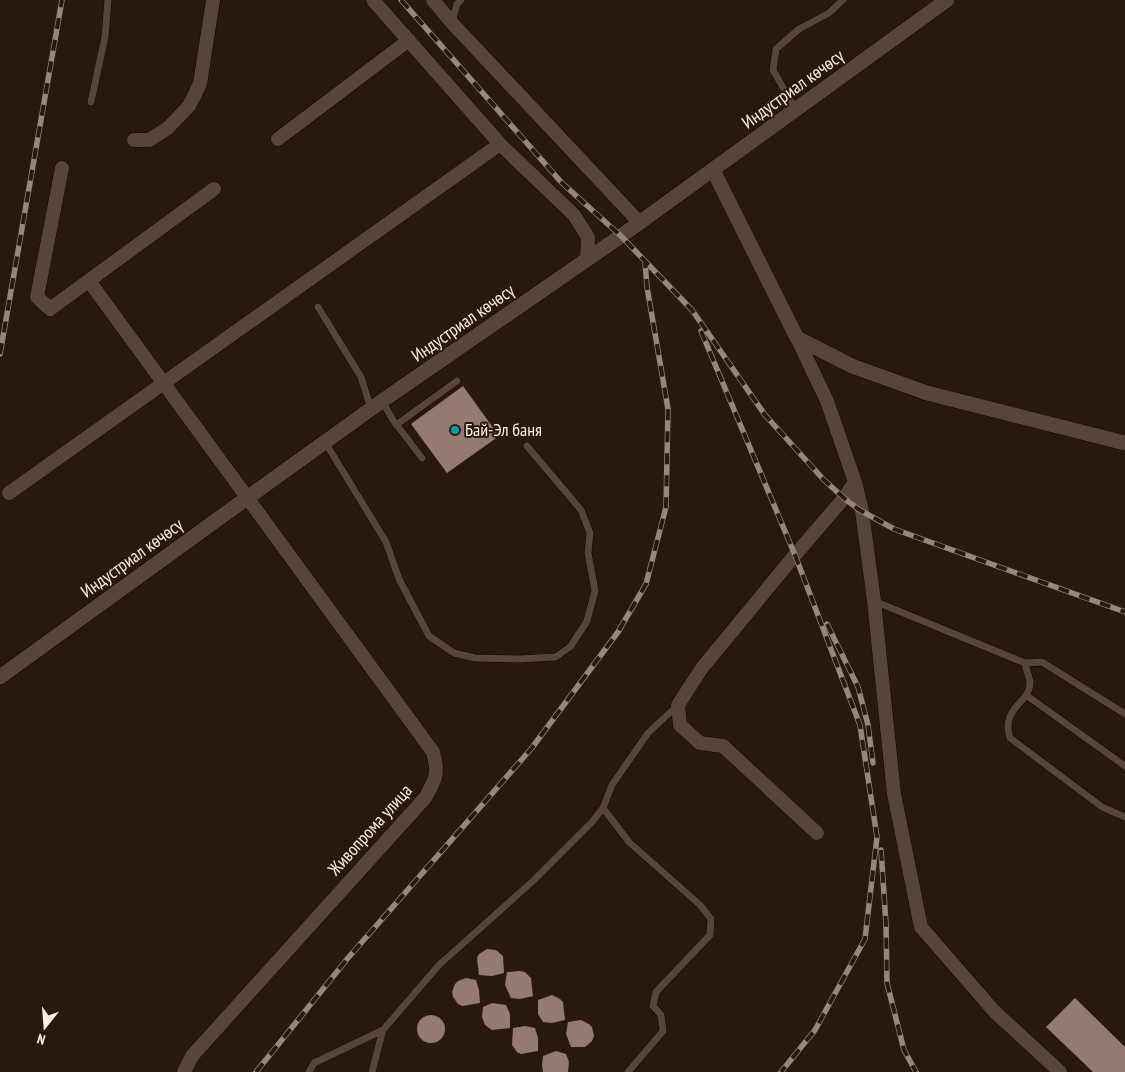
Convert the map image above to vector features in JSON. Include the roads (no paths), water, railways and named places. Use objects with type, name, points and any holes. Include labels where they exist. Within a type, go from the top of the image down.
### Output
[{"type":"main road","name":"Индустриал көчөсү","points":[[0,677],[377,405],[640,223],[947,0]]},
{"type":"main road","points":[[713,170],[797,338],[852,366],[926,393],[1125,443]]},
{"type":"street","points":[[134,140],[149,140],[168,128],[189,106],[200,84],[213,0]]},
{"type":"street","points":[[373,0],[500,144],[574,215],[588,236],[587,260]]},
{"type":"street","points":[[433,0],[640,223]]},
{"type":"street","points":[[278,139],[409,40]]},
{"type":"street","points":[[9,493],[500,144]]},
{"type":"street","points":[[62,168],[37,297],[50,309],[214,189]]},
{"type":"street","name":"Живопрома улица","points":[[89,281],[433,752],[437,766],[434,782],[424,798],[192,1056],[184,1072]]},
{"type":"street","points":[[797,338],[827,401],[855,482],[862,511],[874,601],[894,794],[921,927],[994,1011],[1060,1072]]},
{"type":"street","points":[[818,833],[723,746],[700,743],[680,725],[678,705],[702,668],[794,555],[844,498],[855,482]]},
{"type":"lane","points":[[91,102],[105,37],[108,0]]},
{"type":"lane","points":[[452,22],[457,4],[461,0]]},
{"type":"lane","points":[[796,110],[773,70],[776,49],[799,29],[829,14],[843,0]]},
{"type":"lane","points":[[318,307],[377,405],[396,425],[422,458]]},
{"type":"lane","points":[[396,425],[457,381]]},
{"type":"lane","points":[[326,442],[386,542],[398,579],[429,636],[454,653],[475,658],[519,659],[556,657],[571,646],[587,621],[595,591],[588,553],[590,533],[581,510],[527,446]]},
{"type":"lane","points":[[874,601],[1025,663],[1042,662],[1125,714]]},
{"type":"lane","points":[[1025,663],[1030,684],[1026,695],[1012,710],[1006,727],[1010,738],[1102,807],[1125,818]]},
{"type":"lane","points":[[1026,695],[1125,766]]},
{"type":"lane","points":[[309,1072],[314,1063],[383,1030],[439,965],[534,880],[592,822],[603,808],[612,785],[648,733],[678,705]]},
{"type":"lane","points":[[603,808],[629,842],[700,905],[711,919],[710,935],[656,992],[653,1006],[660,1015],[663,1031],[628,1072]]},
{"type":"lane","points":[[372,1072],[383,1030]]},
{"type":"railway","points":[[0,354],[62,0]]},
{"type":"railway","points":[[401,0],[562,183],[621,236],[692,310],[765,415],[824,480],[844,498],[858,509],[894,529],[1125,612]]},
{"type":"railway","points":[[256,1072],[348,958],[531,749],[618,632],[646,584],[666,507],[668,409],[647,287],[645,262]]},
{"type":"railway","points":[[701,331],[795,555],[860,725],[877,837],[865,939],[815,1030],[781,1072]]},
{"type":"railway","points":[[827,624],[858,687],[868,725],[873,763]]},
{"type":"railway","points":[[881,850],[886,924],[887,983],[904,1050],[916,1072]]},
{"type":"place","name":"Бай-Эл баня","points":[[455,430]]}]
